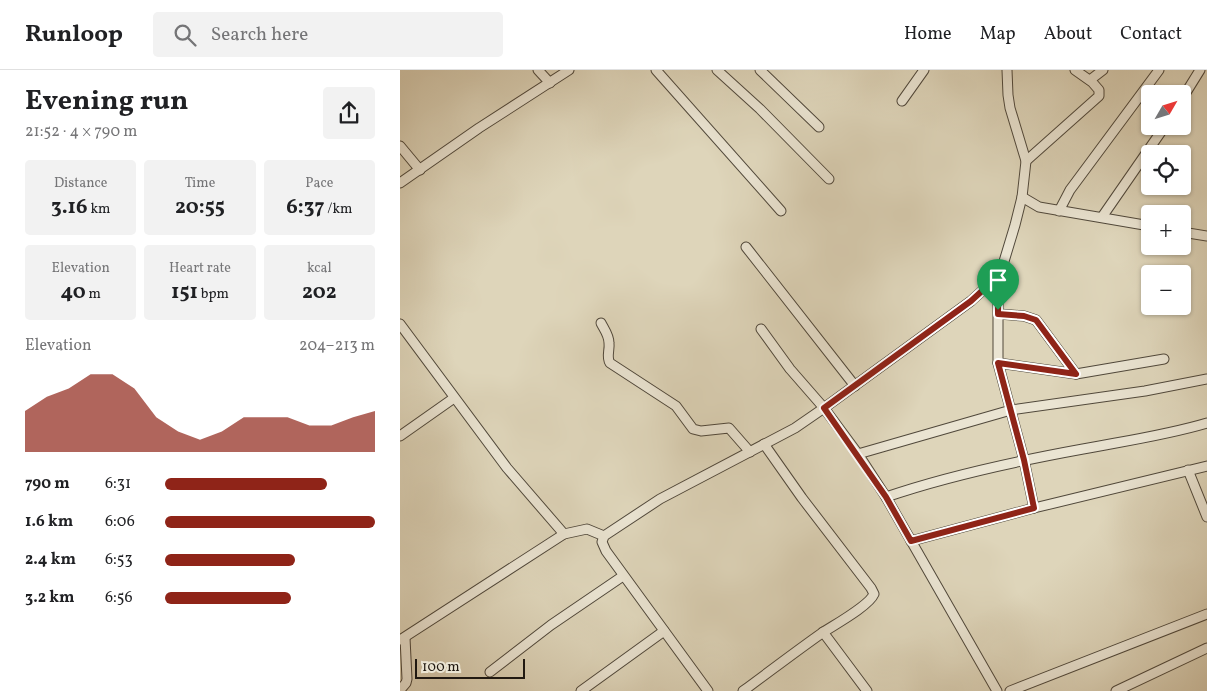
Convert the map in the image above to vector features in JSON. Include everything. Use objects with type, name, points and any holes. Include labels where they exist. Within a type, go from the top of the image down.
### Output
[{"type":"street","points":[[538,70],[550,83]]},
{"type":"street","points":[[400,183],[479,128],[569,70]]},
{"type":"street","points":[[656,70],[780,211]]},
{"type":"street","points":[[717,70],[760,109],[829,179]]},
{"type":"street","points":[[760,70],[819,126]]},
{"type":"street","points":[[902,100],[924,70]]},
{"type":"street","points":[[1026,161],[1099,96],[1099,90],[1090,80],[1075,70]]},
{"type":"street","points":[[1090,80],[1103,70]]},
{"type":"street","points":[[1059,211],[1070,190],[1159,70]]},
{"type":"street","points":[[1191,85],[1200,70]]},
{"type":"street","points":[[704,690],[606,551],[602,542],[604,536],[660,499],[795,428],[971,301],[994,280],[1002,268],[1022,197],[1026,161],[1010,108],[1006,71]]},
{"type":"street","points":[[1102,217],[1159,135]]},
{"type":"street","points":[[400,146],[420,170]]},
{"type":"street","points":[[1022,197],[1039,207],[1141,224]]},
{"type":"street","points":[[1191,233],[1207,236]]},
{"type":"street","points":[[746,247],[855,386]]},
{"type":"street","points":[[994,280],[998,296],[998,363],[1024,460],[1034,508]]},
{"type":"street","points":[[998,314],[1024,316],[1036,320],[1076,374]]},
{"type":"street","points":[[601,323],[608,335],[608,358],[610,363],[676,406],[693,429],[701,431],[730,428],[750,452]]},
{"type":"street","points":[[400,324],[404,337],[454,398],[507,468],[564,534]]},
{"type":"street","points":[[761,329],[858,454],[886,497],[997,691]]},
{"type":"street","points":[[998,363],[1076,374],[1164,359]]},
{"type":"street","points":[[858,454],[1011,410],[1145,391],[1207,379]]},
{"type":"street","points":[[400,436],[454,398]]},
{"type":"street","points":[[886,497],[908,489],[1024,460],[1173,432],[1207,423]]},
{"type":"street","points":[[743,691],[823,632],[866,604],[874,594],[764,444]]},
{"type":"street","points":[[911,541],[1034,508],[1207,466]]},
{"type":"street","points":[[1188,470],[1207,517]]},
{"type":"street","points":[[400,690],[408,679],[402,639],[564,534],[587,529],[604,536]]},
{"type":"street","points":[[490,672],[551,625],[623,576]]},
{"type":"street","points":[[1010,691],[1207,614]]},
{"type":"street","points":[[581,691],[664,631]]},
{"type":"street","points":[[823,632],[867,691]]},
{"type":"street","points":[[1116,691],[1207,648]]},
{"type":"route","points":[[994,280],[997,287],[998,310],[998,314],[1024,316],[1036,320],[1076,374],[998,363],[1024,460],[1034,508],[911,541],[886,497],[858,454],[824,408],[971,301],[994,280]]}]
